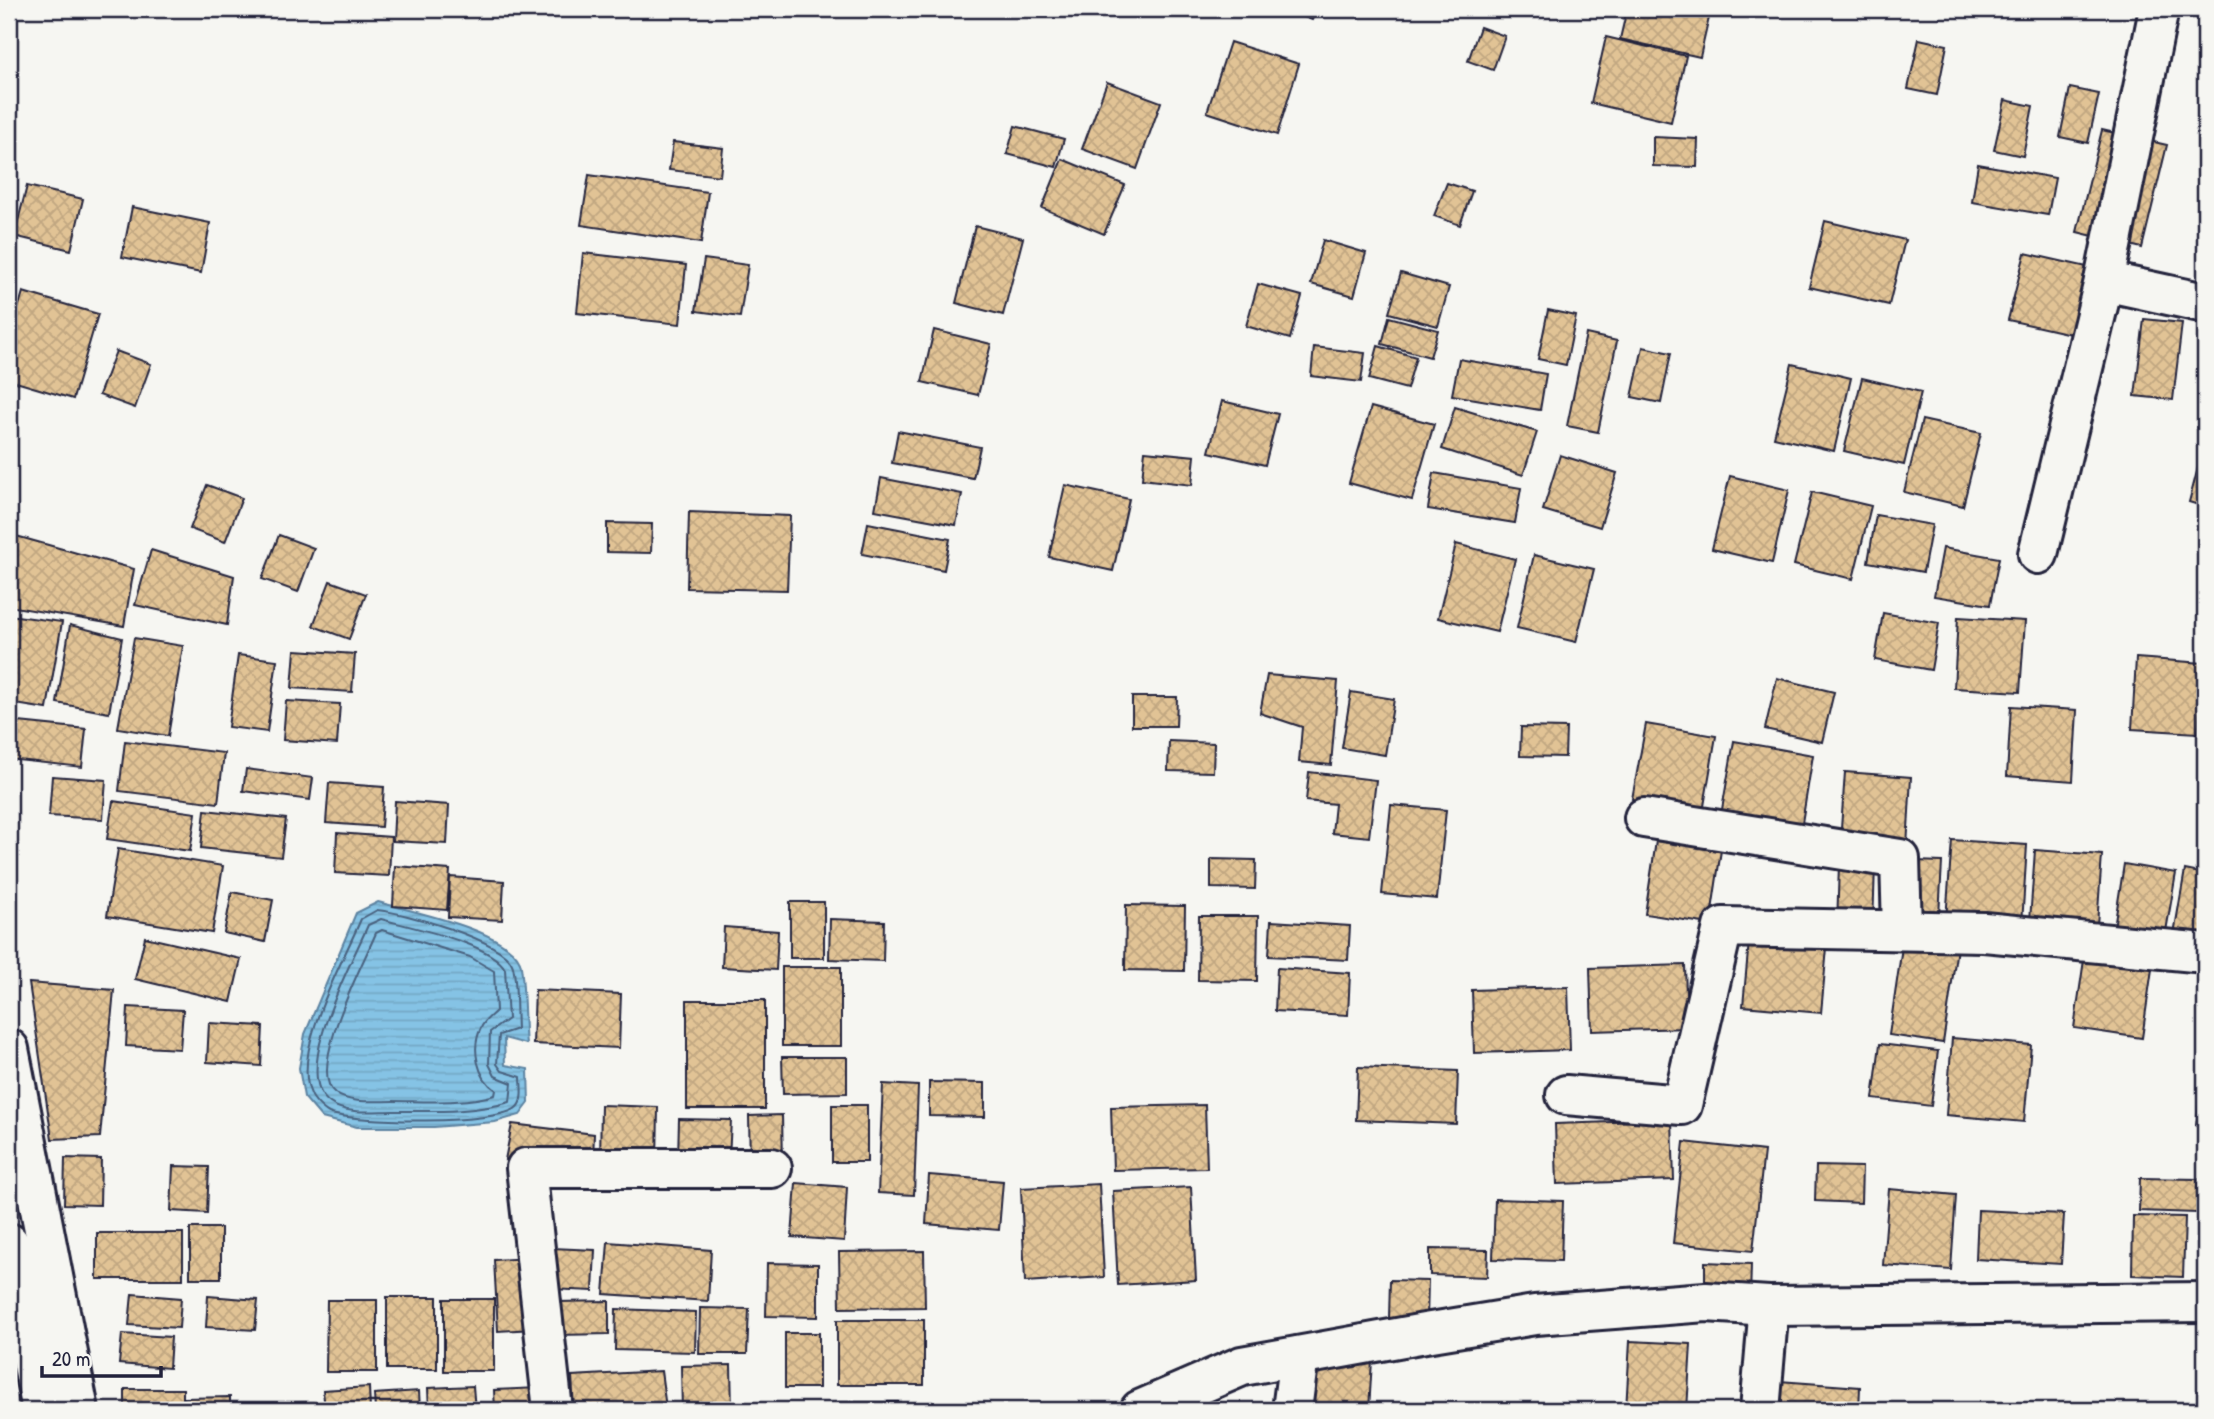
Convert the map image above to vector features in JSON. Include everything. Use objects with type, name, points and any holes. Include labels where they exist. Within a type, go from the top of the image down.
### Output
[{"type":"street","points":[[2038,554],[2104,281],[2159,9]]},
{"type":"street","points":[[2104,281],[2205,303]]},
{"type":"street","points":[[1644,818],[1900,859],[1902,930]]},
{"type":"street","points":[[1566,1096],[1682,1105],[1723,927],[1984,932],[2205,953]]},
{"type":"street","points":[[9,1049],[79,1410]]},
{"type":"street","points":[[553,1410],[526,1168],[772,1168]]},
{"type":"street","points":[[9,1243],[42,1410]]},
{"type":"street","points":[[1140,1410],[1242,1366],[1535,1315],[1706,1302],[1769,1306],[2205,1302]]},
{"type":"street","points":[[1760,1410],[1769,1306]]},
{"type":"street","points":[[1292,1410],[1299,1356]]},
{"type":"water","points":[[378,902],[478,931],[497,940],[520,962],[526,1044],[504,1038],[505,1065],[528,1069],[529,1103],[520,1115],[495,1122],[434,1127],[357,1127],[322,1118],[304,1097],[299,1068],[305,1034],[356,913]]},
{"type":"building","points":[[1284,9],[1317,9],[1312,20]]},
{"type":"building","points":[[1627,9],[1711,9],[1700,57],[1620,39]]},
{"type":"building","points":[[1480,27],[1505,36],[1493,70],[1468,61]]},
{"type":"building","points":[[1606,37],[1686,56],[1671,122],[1591,103]]},
{"type":"building","points":[[1919,39],[1947,45],[1937,95],[1908,89]]},
{"type":"building","points":[[1230,42],[1299,64],[1277,135],[1207,112]]},
{"type":"building","points":[[1107,82],[1161,102],[1137,169],[1082,149]]},
{"type":"building","points":[[2070,88],[2099,94],[2088,143],[2060,137]]},
{"type":"building","points":[[2005,100],[2033,106],[2023,156],[1994,150]]},
{"type":"building","points":[[1015,126],[1064,139],[1056,167],[1007,154]]},
{"type":"building","points":[[2102,130],[2167,145],[2142,248],[2077,232]]},
{"type":"building","points":[[1653,137],[1698,139],[1697,167],[1653,166]]},
{"type":"building","points":[[673,142],[723,148],[720,176],[669,170]]},
{"type":"building","points":[[1062,159],[1125,185],[1104,234],[1042,208]]},
{"type":"building","points":[[1978,164],[2055,178],[2048,215],[1972,202]]},
{"type":"building","points":[[589,175],[708,192],[701,243],[581,225]]},
{"type":"building","points":[[1447,183],[1472,191],[1460,225],[1434,216]]},
{"type":"building","points":[[27,186],[83,199],[71,250],[14,236]]},
{"type":"building","points":[[132,207],[210,223],[201,273],[122,257]]},
{"type":"building","points":[[1825,221],[1905,240],[1889,305],[1809,287]]},
{"type":"building","points":[[975,226],[1023,238],[1003,315],[956,303]]},
{"type":"building","points":[[1323,240],[1366,253],[1354,296],[1311,284]]},
{"type":"building","points":[[583,253],[686,265],[680,324],[577,313]]},
{"type":"building","points":[[2025,253],[2087,267],[2071,334],[2008,320]]},
{"type":"building","points":[[704,259],[748,265],[740,317],[696,311]]},
{"type":"building","points":[[1401,273],[1449,287],[1438,326],[1389,313]]},
{"type":"building","points":[[1258,284],[1302,296],[1290,339],[1246,326]]},
{"type":"building","points":[[23,292],[98,314],[73,399],[9,380],[9,339]]},
{"type":"building","points":[[1548,310],[1576,316],[1566,365],[1538,359]]},
{"type":"building","points":[[1389,317],[1438,330],[1430,357],[1382,344]]},
{"type":"building","points":[[2144,319],[2182,323],[2173,400],[2135,396]]},
{"type":"building","points":[[934,330],[991,344],[978,395],[922,382]]},
{"type":"building","points":[[1586,334],[1617,341],[1598,432],[1567,426]]},
{"type":"building","points":[[1378,346],[1416,357],[1407,389],[1369,379]]},
{"type":"building","points":[[1314,347],[1365,353],[1361,382],[1311,376]]},
{"type":"building","points":[[1643,347],[1671,353],[1661,403],[1632,397]]},
{"type":"building","points":[[116,351],[151,364],[135,408],[99,395]]},
{"type":"building","points":[[1459,359],[1546,374],[1540,410],[1452,395]]},
{"type":"building","points":[[1792,364],[1851,378],[1834,451],[1774,437]]},
{"type":"building","points":[[1862,378],[1921,392],[1904,465],[1844,451]]},
{"type":"building","points":[[1222,401],[1278,414],[1265,465],[1209,452]]},
{"type":"building","points":[[1371,407],[1434,424],[1412,500],[1349,483]]},
{"type":"building","points":[[1455,407],[1537,432],[1523,475],[1442,449]]},
{"type":"building","points":[[1922,420],[1981,433],[1963,506],[1904,492]]},
{"type":"building","points":[[898,431],[980,447],[973,478],[892,463]]},
{"type":"building","points":[[1145,451],[1195,456],[1192,485],[1142,479]]},
{"type":"building","points":[[1560,455],[1617,473],[1600,527],[1543,510]]},
{"type":"building","points":[[2201,456],[2205,457],[2205,507],[2189,502]]},
{"type":"building","points":[[1434,473],[1521,488],[1515,523],[1428,509]]},
{"type":"building","points":[[1730,476],[1789,490],[1772,563],[1712,549]]},
{"type":"building","points":[[881,478],[962,494],[956,525],[875,510]]},
{"type":"building","points":[[207,485],[242,498],[225,542],[190,529]]},
{"type":"building","points":[[1065,485],[1129,499],[1113,571],[1049,557]]},
{"type":"building","points":[[1812,492],[1871,506],[1853,579],[1794,565]]},
{"type":"building","points":[[689,512],[790,516],[787,590],[687,588]]},
{"type":"building","points":[[1876,515],[1932,525],[1923,572],[1868,562]]},
{"type":"building","points":[[607,523],[652,524],[651,553],[607,552]]},
{"type":"building","points":[[868,523],[950,539],[944,570],[862,554]]},
{"type":"building","points":[[9,534],[134,569],[124,626],[9,606]]},
{"type":"building","points":[[279,535],[314,548],[298,592],[262,579]]},
{"type":"building","points":[[1456,544],[1515,559],[1497,632],[1438,618]]},
{"type":"building","points":[[1943,548],[1999,558],[1990,605],[1934,596]]},
{"type":"building","points":[[151,550],[234,576],[227,625],[135,605]]},
{"type":"building","points":[[1534,555],[1594,569],[1576,642],[1517,628]]},
{"type":"building","points":[[330,581],[366,594],[349,639],[313,626]]},
{"type":"building","points":[[1883,613],[1939,623],[1931,670],[1875,660]]},
{"type":"building","points":[[9,615],[62,622],[47,709],[9,703]]},
{"type":"building","points":[[1958,617],[2025,621],[2020,692],[1954,688]]},
{"type":"building","points":[[70,625],[122,638],[109,713],[57,703]]},
{"type":"building","points":[[134,638],[183,646],[168,736],[118,728]]},
{"type":"building","points":[[295,650],[355,654],[352,692],[292,688]]},
{"type":"building","points":[[238,655],[277,660],[267,732],[228,727]]},
{"type":"building","points":[[2136,658],[2203,663],[2198,733],[2132,729]]},
{"type":"building","points":[[1267,675],[1338,681],[1331,765],[1299,762],[1302,727],[1260,713]]},
{"type":"building","points":[[1777,678],[1834,692],[1822,742],[1765,729]]},
{"type":"building","points":[[1351,692],[1394,699],[1385,755],[1342,748]]},
{"type":"building","points":[[1132,697],[1177,697],[1176,726],[1132,726]]},
{"type":"building","points":[[286,701],[340,704],[337,744],[283,740]]},
{"type":"building","points":[[2011,706],[2077,710],[2073,781],[2007,776]]},
{"type":"building","points":[[9,721],[86,729],[82,767],[9,759]]},
{"type":"building","points":[[1646,724],[1716,736],[1703,812],[1632,799]]},
{"type":"building","points":[[1521,727],[1566,728],[1565,757],[1520,756]]},
{"type":"building","points":[[125,741],[224,753],[218,803],[119,791]]},
{"type":"building","points":[[1169,741],[1214,743],[1213,772],[1168,771]]},
{"type":"building","points":[[1734,741],[1813,755],[1800,835],[1720,821]]},
{"type":"building","points":[[246,769],[313,778],[310,800],[243,791]]},
{"type":"building","points":[[1309,772],[1376,780],[1369,837],[1332,833],[1335,804],[1306,801]]},
{"type":"building","points":[[1845,772],[1911,777],[1907,847],[1840,843]]},
{"type":"building","points":[[52,776],[106,780],[103,819],[49,816]]},
{"type":"building","points":[[329,783],[384,787],[381,827],[326,823]]},
{"type":"building","points":[[113,801],[196,813],[190,851],[107,839]]},
{"type":"building","points":[[395,801],[449,805],[447,844],[393,841]]},
{"type":"building","points":[[1391,805],[1446,810],[1437,899],[1382,894]]},
{"type":"building","points":[[205,810],[286,819],[281,857],[201,848]]},
{"type":"building","points":[[337,833],[391,837],[389,876],[335,873]]},
{"type":"building","points":[[1952,840],[2027,845],[2022,924],[1946,919]]},
{"type":"building","points":[[1656,841],[1721,850],[1710,924],[1645,914]]},
{"type":"building","points":[[118,849],[223,866],[212,933],[107,916]]},
{"type":"building","points":[[2035,850],[2102,855],[2097,925],[2030,921]]},
{"type":"building","points":[[1211,859],[1256,860],[1255,889],[1211,888]]},
{"type":"building","points":[[1916,861],[1942,862],[1939,916],[1915,913]]},
{"type":"building","points":[[1839,864],[1875,864],[1873,927],[1837,926]]},
{"type":"building","points":[[2124,864],[2176,873],[2165,937],[2114,928]]},
{"type":"building","points":[[395,866],[450,870],[447,910],[393,906]]},
{"type":"building","points":[[2185,870],[2205,874],[2205,939],[2174,934]]},
{"type":"building","points":[[450,877],[504,881],[502,920],[448,917]]},
{"type":"building","points":[[232,892],[273,900],[265,942],[224,933]]},
{"type":"building","points":[[790,902],[824,902],[824,958],[790,958]]},
{"type":"building","points":[[1126,905],[1185,906],[1184,971],[1125,970]]},
{"type":"building","points":[[1199,916],[1258,916],[1257,981],[1198,980]]},
{"type":"building","points":[[830,919],[884,921],[883,961],[829,959]]},
{"type":"building","points":[[1271,921],[1350,926],[1348,960],[1269,956]]},
{"type":"building","points":[[724,927],[778,931],[776,970],[722,967]]},
{"type":"building","points":[[1750,930],[1828,937],[1821,1013],[1743,1006]]},
{"type":"building","points":[[145,937],[241,959],[231,1002],[135,979]]},
{"type":"building","points":[[1903,940],[1957,948],[1943,1043],[1889,1035]]},
{"type":"building","points":[[2086,946],[2154,955],[2142,1038],[2074,1028]]},
{"type":"building","points":[[1685,965],[1687,1028],[1592,1031],[1590,968]]},
{"type":"building","points":[[782,967],[841,967],[841,1046],[782,1046]]},
{"type":"building","points":[[1277,968],[1350,973],[1348,1015],[1275,1011]]},
{"type":"building","points":[[29,983],[114,990],[100,1137],[52,1139]]},
{"type":"building","points":[[1568,987],[1570,1050],[1474,1053],[1472,990]]},
{"type":"building","points":[[535,990],[621,994],[619,1048],[533,1044]]},
{"type":"building","points":[[687,1000],[765,1000],[765,1109],[687,1109]]},
{"type":"building","points":[[128,1007],[183,1010],[180,1049],[126,1046]]},
{"type":"building","points":[[209,1023],[263,1026],[261,1066],[207,1062]]},
{"type":"building","points":[[1952,1038],[2031,1045],[2024,1122],[1946,1115]]},
{"type":"building","points":[[1880,1044],[1938,1051],[1931,1106],[1873,1099]]},
{"type":"building","points":[[782,1057],[847,1057],[847,1093],[783,1094]]},
{"type":"building","points":[[1358,1067],[1458,1071],[1456,1124],[1356,1120]]},
{"type":"building","points":[[2203,1075],[2205,1076],[2205,1127],[2196,1126]]},
{"type":"building","points":[[929,1082],[985,1083],[985,1117],[929,1116]]},
{"type":"building","points":[[883,1084],[918,1086],[914,1195],[878,1193]]},
{"type":"building","points":[[601,1105],[658,1107],[657,1163],[600,1161]]},
{"type":"building","points":[[832,1105],[867,1105],[867,1162],[832,1162]]},
{"type":"building","points":[[1205,1105],[1207,1168],[1113,1170],[1111,1107]]},
{"type":"building","points":[[782,1115],[783,1162],[750,1162],[749,1116]]},
{"type":"building","points":[[679,1119],[731,1120],[729,1159],[678,1159]]},
{"type":"building","points":[[1672,1120],[1674,1180],[1557,1184],[1555,1124]]},
{"type":"building","points":[[512,1124],[594,1134],[593,1159],[539,1156],[505,1160]]},
{"type":"building","points":[[1684,1142],[1764,1151],[1753,1251],[1673,1243]]},
{"type":"building","points":[[65,1158],[101,1159],[100,1205],[64,1204]]},
{"type":"building","points":[[173,1166],[209,1167],[207,1213],[171,1211]]},
{"type":"building","points":[[1816,1166],[1862,1167],[1861,1203],[1815,1201]]},
{"type":"building","points":[[929,1175],[1003,1181],[999,1230],[926,1224]]},
{"type":"building","points":[[2140,1178],[2198,1179],[2197,1213],[2139,1211]]},
{"type":"building","points":[[796,1183],[847,1187],[844,1241],[792,1237]]},
{"type":"building","points":[[1099,1184],[1104,1277],[1025,1282],[1021,1188]]},
{"type":"building","points":[[1191,1187],[1196,1280],[1118,1285],[1113,1191]]},
{"type":"building","points":[[1889,1189],[1956,1195],[1951,1270],[1883,1265]]},
{"type":"building","points":[[1495,1199],[1563,1201],[1561,1261],[1493,1259]]},
{"type":"building","points":[[1978,1210],[2064,1214],[2061,1264],[1976,1259]]},
{"type":"building","points":[[2133,1216],[2185,1217],[2183,1277],[2132,1275]]},
{"type":"building","points":[[190,1228],[221,1228],[221,1278],[190,1278]]},
{"type":"building","points":[[97,1233],[183,1233],[183,1279],[97,1279]]},
{"type":"building","points":[[608,1242],[711,1250],[708,1301],[604,1294]]},
{"type":"building","points":[[552,1248],[595,1250],[593,1291],[551,1289]]},
{"type":"building","points":[[1430,1249],[1488,1250],[1487,1277],[1430,1275]]},
{"type":"building","points":[[924,1251],[925,1307],[840,1308],[839,1252]]},
{"type":"building","points":[[528,1258],[533,1329],[498,1331],[494,1260]]},
{"type":"building","points":[[1705,1262],[1751,1264],[1750,1298],[1705,1298]]},
{"type":"building","points":[[767,1263],[818,1264],[818,1317],[766,1316]]},
{"type":"building","points":[[1390,1280],[1428,1281],[1427,1320],[1389,1319]]},
{"type":"building","points":[[132,1294],[181,1298],[179,1328],[129,1325]]},
{"type":"building","points":[[208,1296],[258,1300],[255,1330],[206,1327]]},
{"type":"building","points":[[387,1297],[437,1297],[437,1369],[387,1369]]},
{"type":"building","points":[[444,1299],[494,1299],[494,1371],[444,1371]]},
{"type":"building","points":[[327,1300],[377,1300],[377,1372],[326,1372]]},
{"type":"building","points":[[609,1301],[609,1334],[557,1335],[557,1302]]},
{"type":"building","points":[[700,1308],[749,1309],[747,1354],[699,1354]]},
{"type":"building","points":[[616,1309],[696,1312],[695,1352],[615,1350]]},
{"type":"building","points":[[837,1320],[924,1320],[924,1385],[837,1385]]},
{"type":"building","points":[[785,1333],[819,1333],[819,1388],[785,1388]]},
{"type":"building","points":[[122,1334],[171,1337],[169,1368],[119,1364]]},
{"type":"building","points":[[1630,1341],[1691,1344],[1687,1410],[1626,1410]]},
{"type":"building","points":[[1320,1358],[1372,1360],[1369,1410],[1305,1410]]},
{"type":"building","points":[[731,1365],[732,1410],[682,1410],[681,1366]]},
{"type":"building","points":[[661,1371],[666,1408],[574,1409],[572,1376]]},
{"type":"building","points":[[1779,1381],[1860,1387],[1859,1410],[1777,1410]]},
{"type":"building","points":[[473,1386],[475,1410],[429,1410],[428,1388]]},
{"type":"building","points":[[369,1387],[370,1410],[325,1410],[323,1390]]},
{"type":"building","points":[[539,1388],[540,1410],[495,1410],[494,1390]]},
{"type":"building","points":[[125,1389],[183,1389],[183,1410],[125,1410]]},
{"type":"building","points":[[419,1391],[420,1410],[375,1410],[374,1394]]},
{"type":"building","points":[[230,1397],[230,1410],[185,1410],[184,1398]]},
{"type":"building","points":[[313,1402],[314,1410],[235,1410],[234,1405]]},
{"type":"building","points":[[838,1402],[900,1402],[900,1410],[838,1410]]},
{"type":"building","points":[[1892,1404],[1974,1410],[1892,1410]]}]
